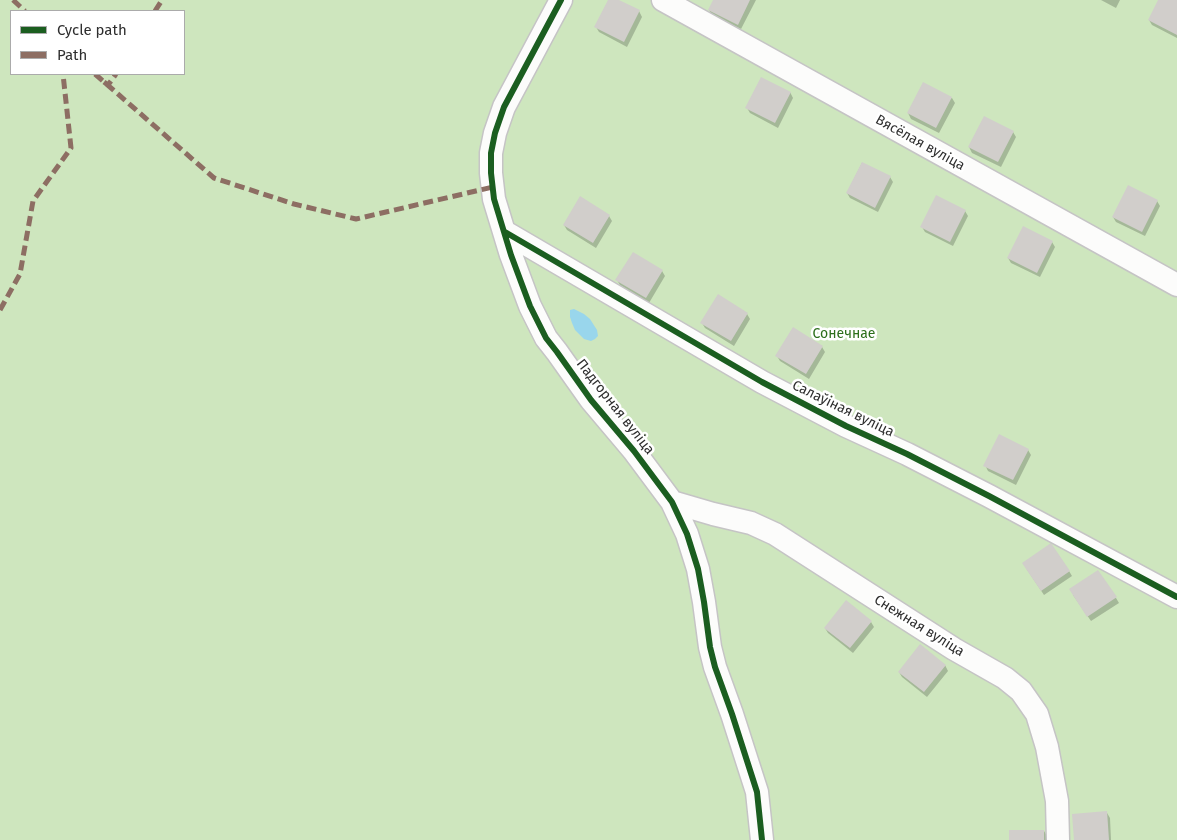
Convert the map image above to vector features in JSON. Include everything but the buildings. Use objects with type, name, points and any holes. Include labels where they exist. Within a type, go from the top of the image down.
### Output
[{"type":"street","name":"Падгорная вуліца","points":[[561,0],[504,107],[495,133],[491,153],[494,198],[530,306],[546,338],[591,400],[634,451],[672,502],[687,534],[698,569],[715,668],[757,792],[762,840]]},
{"type":"street","name":"Вясёлая вуліца","points":[[663,0],[1177,285]]},
{"type":"street","name":"Салаўіная вуліца","points":[[505,232],[762,382],[846,426],[907,454],[981,492],[1177,597]]},
{"type":"street","name":"Снежная вуліца","points":[[672,502],[750,523],[775,534],[954,649],[1004,678],[1021,691],[1037,714],[1047,747],[1057,801],[1058,840]]},
{"type":"green space","name":"Сонечнае","points":[[0,0],[1177,0],[1177,840],[0,840]]},
{"type":"water","points":[[574,309],[590,319],[597,330],[598,336],[595,339],[591,341],[584,339],[575,330],[570,317],[570,310]]},
{"type":"marked path","points":[[13,0],[24,10]]},
{"type":"marked path","points":[[156,10],[162,0]]},
{"type":"marked path","points":[[0,310],[20,274],[33,201],[71,148],[63,75]]},
{"type":"marked path","points":[[96,75],[214,178],[294,204],[356,219],[493,187]]},
{"type":"marked path","points":[[104,82],[108,85],[115,75]]},
{"type":"cycle path","points":[[561,0],[504,107],[495,133],[491,153],[494,199],[511,255],[530,306],[546,338],[591,400],[634,451],[672,502],[687,534],[698,569],[710,647],[715,667],[757,792],[762,840]]},
{"type":"cycle path","points":[[505,232],[762,382],[846,426],[907,454],[989,496],[1177,597]]}]
